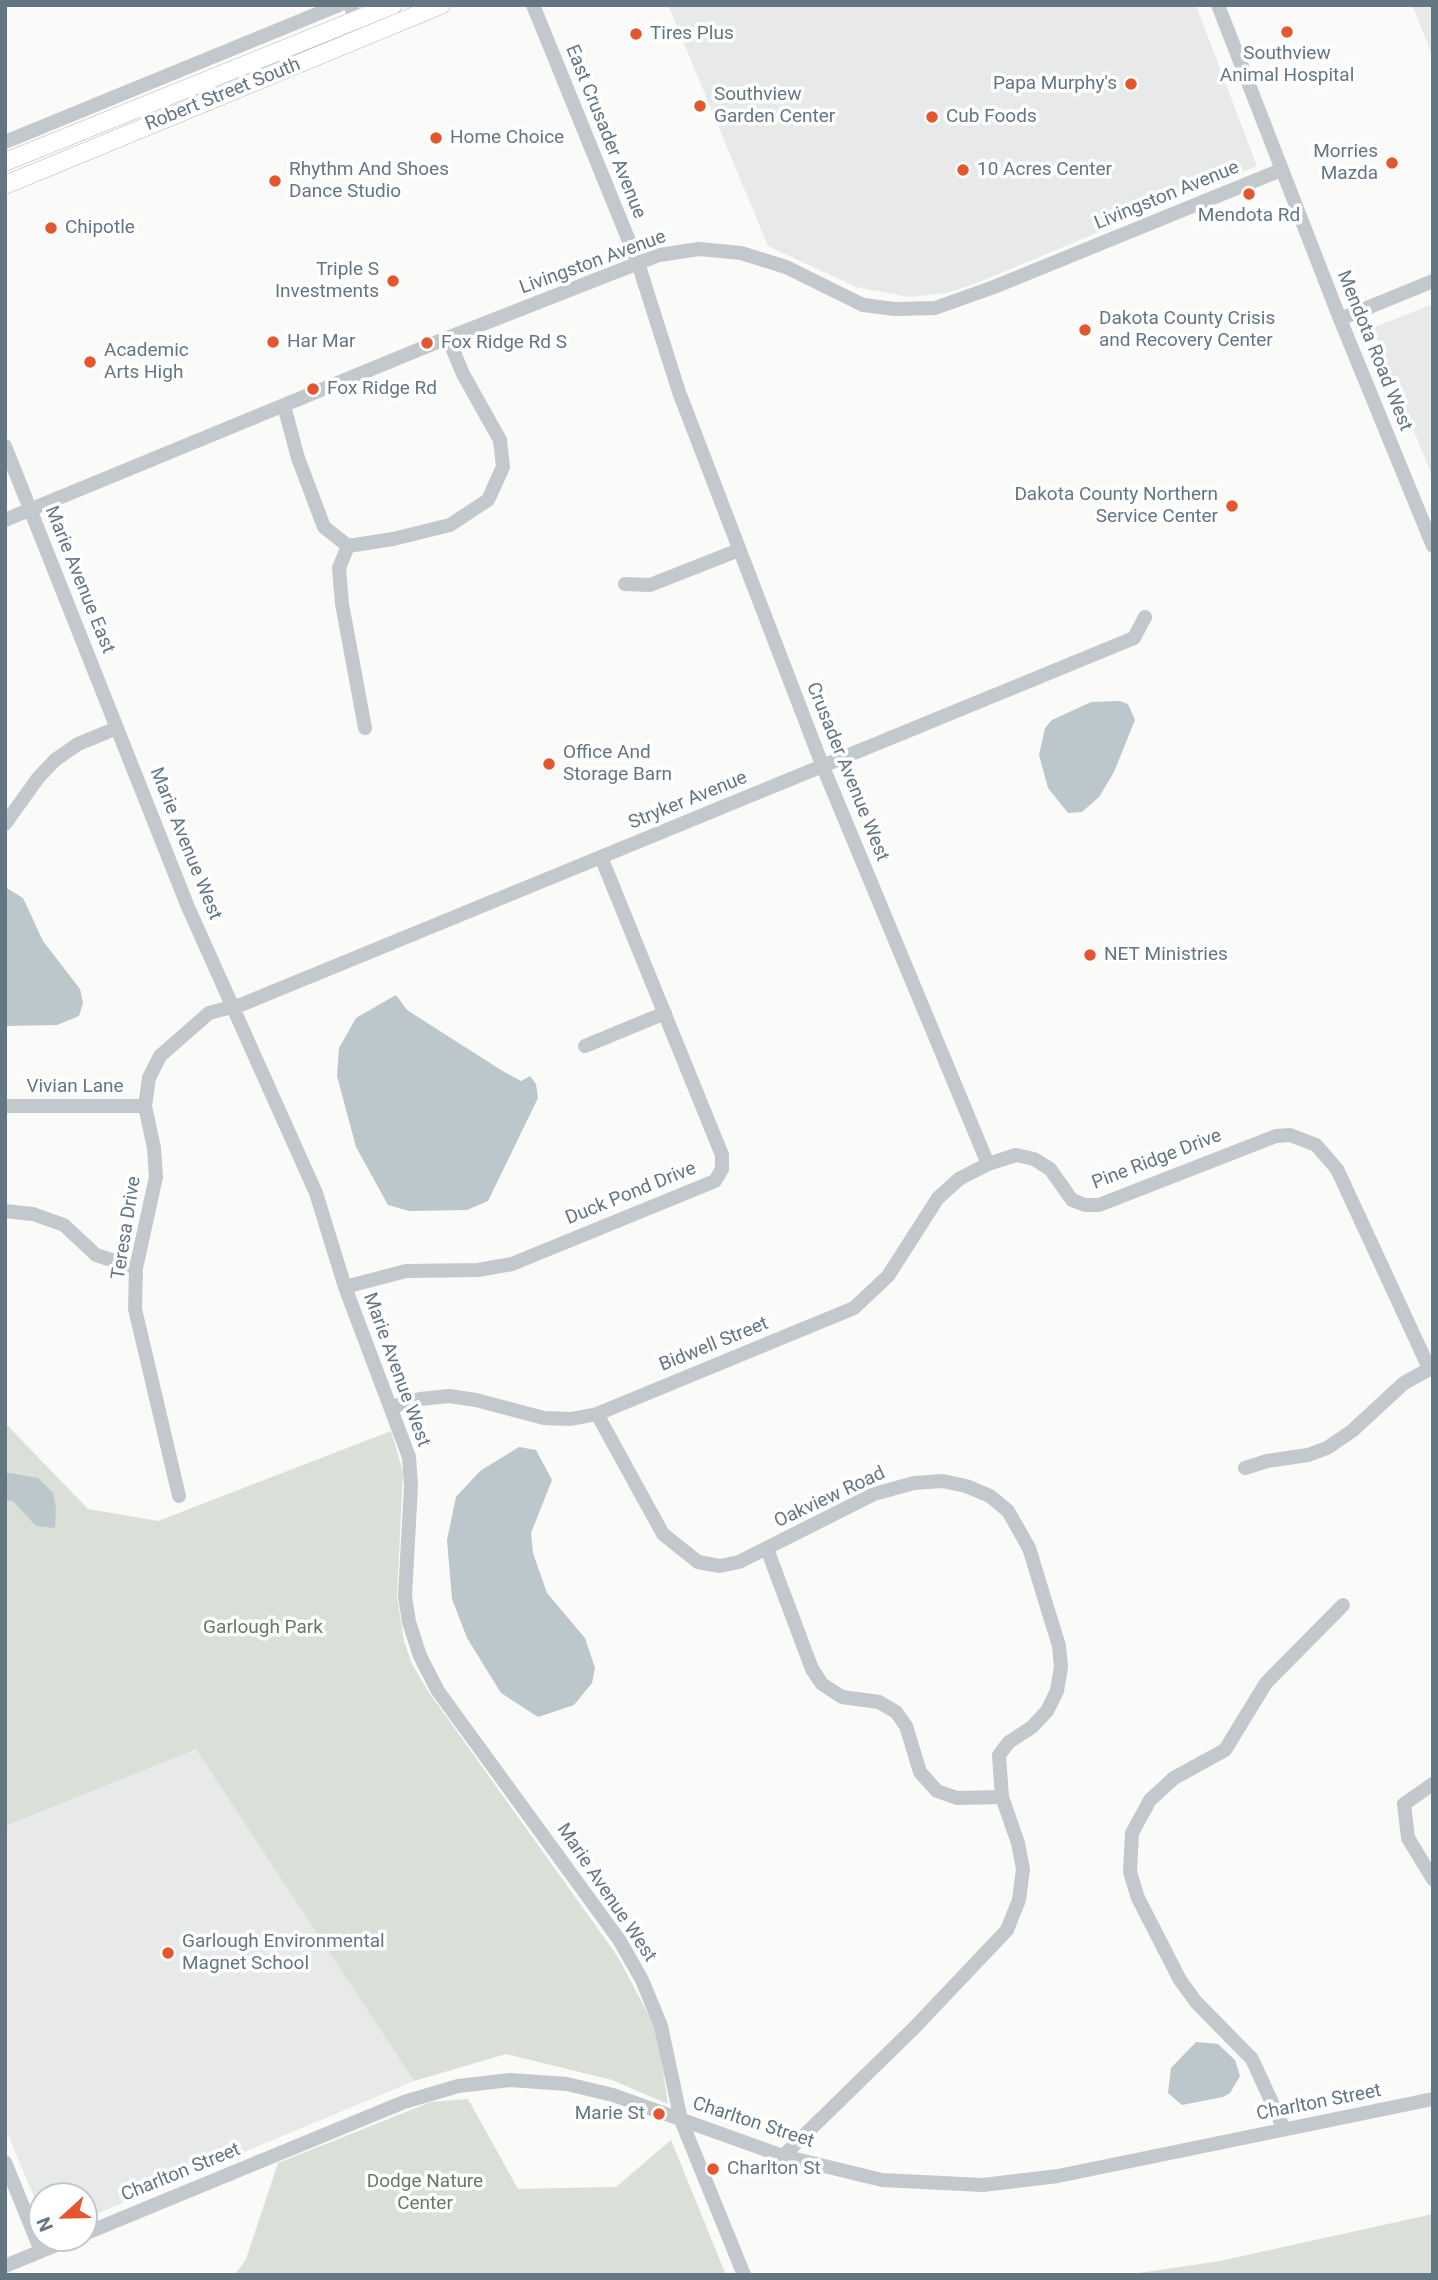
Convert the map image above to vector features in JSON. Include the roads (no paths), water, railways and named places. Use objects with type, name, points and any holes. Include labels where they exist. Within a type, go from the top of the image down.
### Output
[{"type":"main road","name":"Robert Street South","points":[[5,162],[151,102],[353,13],[393,5]]},
{"type":"main road","name":"Robert Street South","points":[[5,185],[441,5]]},
{"type":"main road","points":[[344,45],[353,13]]},
{"type":"main road","points":[[143,128],[151,102]]},
{"type":"street","points":[[5,142],[339,5]]},
{"type":"street","name":"East Crusader Avenue","points":[[533,5],[638,264],[679,392]]},
{"type":"street","name":"Mendota Road West","points":[[1218,5],[1340,319],[1433,546]]},
{"type":"street","name":"Livingston Avenue","points":[[5,520],[448,338],[659,255],[699,249],[741,253],[786,267],[863,305],[895,309],[935,308],[994,287],[1281,170]]},
{"type":"street","points":[[1340,319],[1433,281]]},
{"type":"street","points":[[284,406],[298,458],[324,527],[348,545],[393,539],[450,525],[488,500],[503,467],[500,440],[463,374],[448,338]]},
{"type":"street","name":"Crusader Avenue West","points":[[679,392],[823,766],[988,1164]]},
{"type":"street","name":"Marie Avenue East","points":[[5,446],[117,728]]},
{"type":"street","points":[[348,545],[339,568],[342,604],[365,728]]},
{"type":"street","points":[[625,584],[650,585],[739,550]]},
{"type":"street","name":"Stryker Avenue","points":[[234,1008],[1134,638],[1145,617]]},
{"type":"street","points":[[5,824],[38,778],[55,760],[78,744],[117,728]]},
{"type":"street","name":"Marie Avenue West","points":[[117,728],[188,907],[311,1182],[345,1287],[410,1464],[405,1596],[409,1622],[420,1656],[438,1690],[583,1888],[633,1963],[661,2026],[681,2120],[744,2275]]},
{"type":"street","name":"Duck Pond Drive","points":[[345,1287],[406,1271],[478,1270],[512,1264],[715,1181],[722,1169],[722,1155],[601,857]]},
{"type":"street","name":"Teresa Drive","points":[[179,1496],[135,1309],[136,1268],[156,1177],[154,1148],[145,1106],[149,1078],[160,1056],[209,1013],[234,1008]]},
{"type":"street","points":[[585,1046],[665,1013]]},
{"type":"street","name":"Vivian Lane","points":[[5,1106],[145,1106]]},
{"type":"street","name":"Pine Ridge Drive","points":[[988,1164],[1016,1155],[1034,1159],[1050,1169],[1072,1200],[1092,1206],[1107,1203],[1268,1138],[1290,1135],[1320,1140],[1337,1169],[1431,1368]]},
{"type":"street","name":"Bidwell Street","points":[[391,1407],[420,1399],[449,1396],[476,1400],[544,1418],[571,1419],[597,1414],[854,1308],[888,1276],[938,1198],[960,1179],[988,1164]]},
{"type":"street","points":[[5,1211],[33,1214],[64,1225],[96,1255],[136,1268]]},
{"type":"street","points":[[1245,1468],[1327,1448],[1352,1431],[1392,1392],[1431,1368]]},
{"type":"street","name":"Oakview Road","points":[[597,1414],[663,1534],[698,1562],[720,1566],[739,1562],[874,1494],[914,1483],[943,1481],[966,1486],[990,1496],[1008,1511],[1030,1548],[1059,1646],[1062,1667],[1057,1690],[1046,1711],[1032,1727],[1009,1742],[999,1755],[1002,1797],[1018,1843],[1023,1869],[1019,1900],[1007,1930],[915,2027],[783,2156]]},
{"type":"street","points":[[767,1549],[812,1669],[822,1684],[842,1697],[879,1702],[896,1712],[906,1726],[920,1772],[937,1791],[957,1798],[1002,1797]]},
{"type":"street","points":[[1284,2129],[1252,2059],[1196,2001],[1180,1980],[1138,1898],[1130,1872],[1132,1833],[1150,1800],[1158,1792],[1174,1778],[1226,1750],[1266,1683],[1343,1605]]},
{"type":"street","points":[[1433,1784],[1404,1804],[1408,1838],[1433,1879]]},
{"type":"street","name":"Charlton Street","points":[[98,2228],[404,2102],[458,2086],[510,2080],[567,2084],[613,2095],[783,2156],[882,2180],[984,2185],[1058,2176],[1433,2099]]},
{"type":"street","points":[[5,2162],[28,2219]]},
{"type":"street","points":[[5,2266],[39,2252]]},
{"type":"place","name":"Southview Animal Hospital","points":[[1287,32]]},
{"type":"place","name":"Tires Plus","points":[[636,34]]},
{"type":"place","name":"Papa Murphy's","points":[[1131,84]]},
{"type":"place","name":"Southview Garden Center","points":[[700,106]]},
{"type":"place","name":"Cub Foods","points":[[932,117]]},
{"type":"place","name":"Home Choice","points":[[436,138]]},
{"type":"place","name":"Morries Mazda","points":[[1392,163]]},
{"type":"place","name":"10 Acres Center","points":[[963,170]]},
{"type":"place","name":"Rhythm And Shoes Dance Studio","points":[[275,181]]},
{"type":"place","name":"Mendota Rd","points":[[1249,194]]},
{"type":"place","name":"Chipotle","points":[[51,228]]},
{"type":"place","name":"Triple S Investments","points":[[393,281]]},
{"type":"place","name":"Dakota County Crisis and Recovery Center","points":[[1085,330]]},
{"type":"place","name":"Har Mar","points":[[273,342]]},
{"type":"place","name":"Fox Ridge Rd S","points":[[427,343]]},
{"type":"place","name":"Academic Arts High","points":[[90,362]]},
{"type":"place","name":"Fox Ridge Rd","points":[[313,389]]},
{"type":"place","name":"Dakota County Northern Service Center","points":[[1232,506]]},
{"type":"place","name":"Office And Storage Barn","points":[[549,764]]},
{"type":"place","name":"NET Ministries","points":[[1090,955]]},
{"type":"place","name":"Garlough Environmental Magnet School","points":[[168,1953]]},
{"type":"place","name":"Marie St","points":[[659,2114]]},
{"type":"place","name":"Charlton St","points":[[713,2169]]},
{"type":"park label","name":"Garlough Park","points":[[263,1628]]},
{"type":"park label","name":"Dodge Nature Center","points":[[425,2193]]}]
